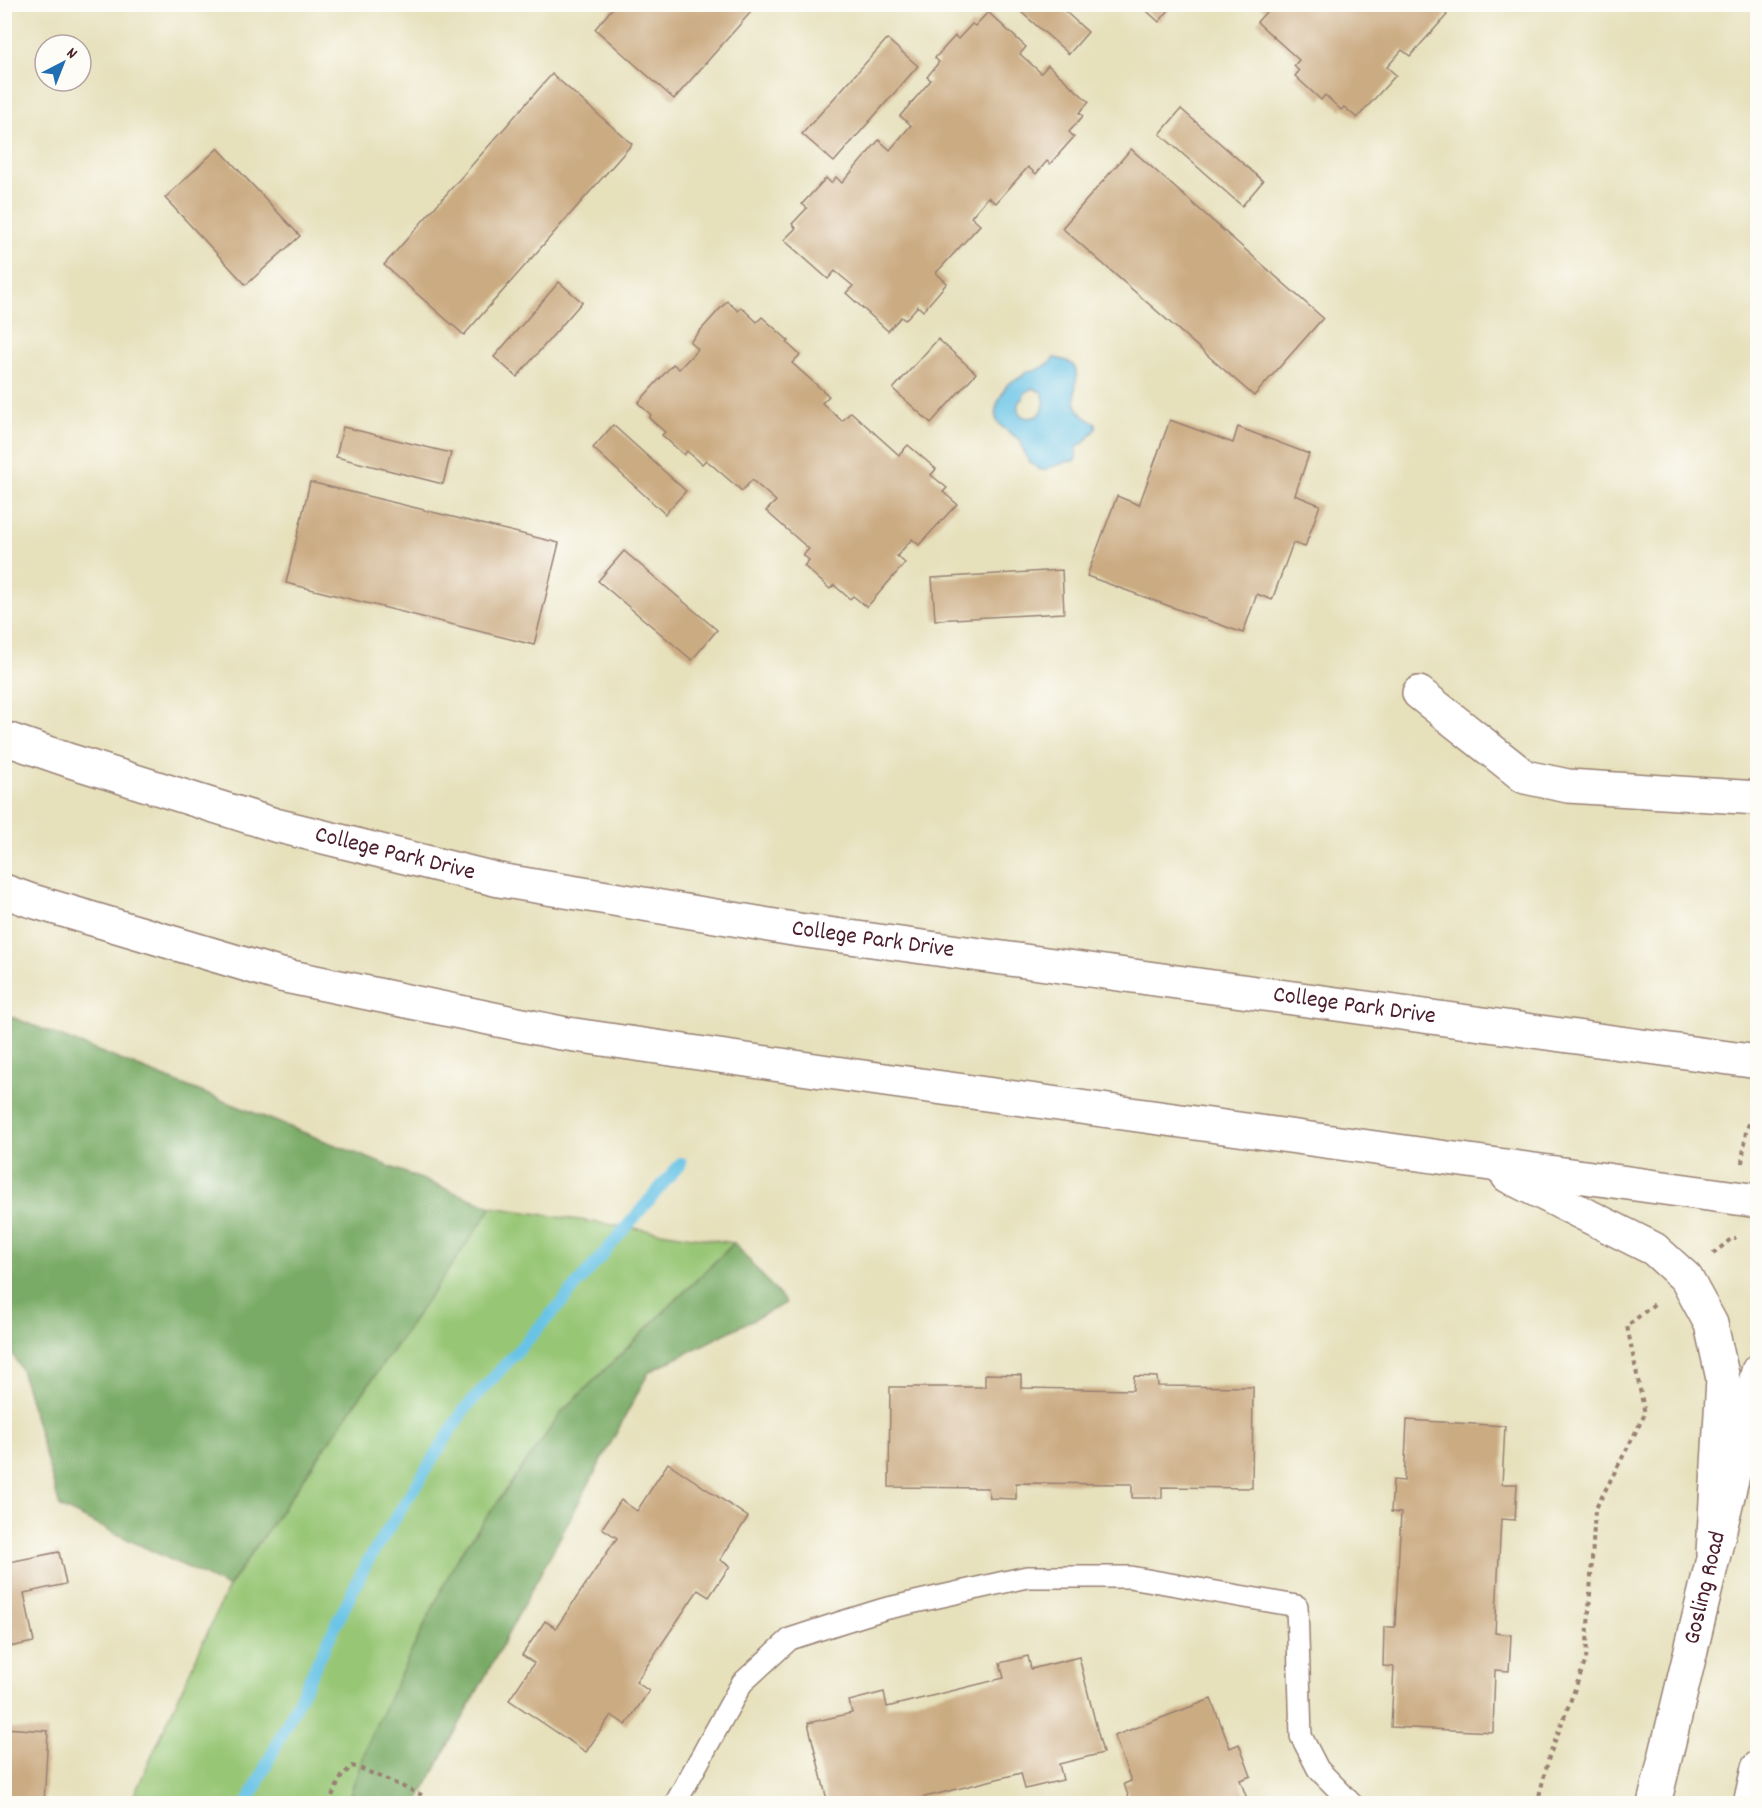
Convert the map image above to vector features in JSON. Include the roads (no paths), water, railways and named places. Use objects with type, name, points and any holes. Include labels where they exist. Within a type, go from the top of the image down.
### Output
[{"type":"main road","points":[[1419,693],[1526,777],[1568,786],[1758,798]]},
{"type":"main road","name":"College Park Drive","points":[[4,738],[275,825],[499,880],[799,930],[1758,1062]]},
{"type":"main road","points":[[4,891],[281,975],[561,1033],[1758,1201]]},
{"type":"main road","points":[[1479,1162],[1654,1249],[1686,1278],[1711,1324],[1723,1379],[1713,1553]]},
{"type":"main road","name":"Gosling Road","points":[[1654,1803],[1758,1371]]},
{"type":"lane","points":[[675,1803],[742,1683],[790,1639],[884,1609],[1027,1577],[1130,1577],[1297,1606],[1300,1736],[1318,1769],[1352,1803]]},
{"type":"water","points":[[1054,358],[1068,362],[1075,368],[1076,405],[1082,415],[1096,423],[1096,429],[1086,441],[1077,447],[1076,461],[1040,470],[1027,458],[1021,441],[999,424],[995,413],[1008,384],[1027,371],[1045,366]],"holes":[[[1032,388],[1042,392],[1044,403],[1038,415],[1032,418],[1020,414],[1019,401],[1023,399],[1024,394]]]},
{"type":"waterway","points":[[247,1804],[366,1564],[464,1410],[562,1302],[681,1163]]}]
